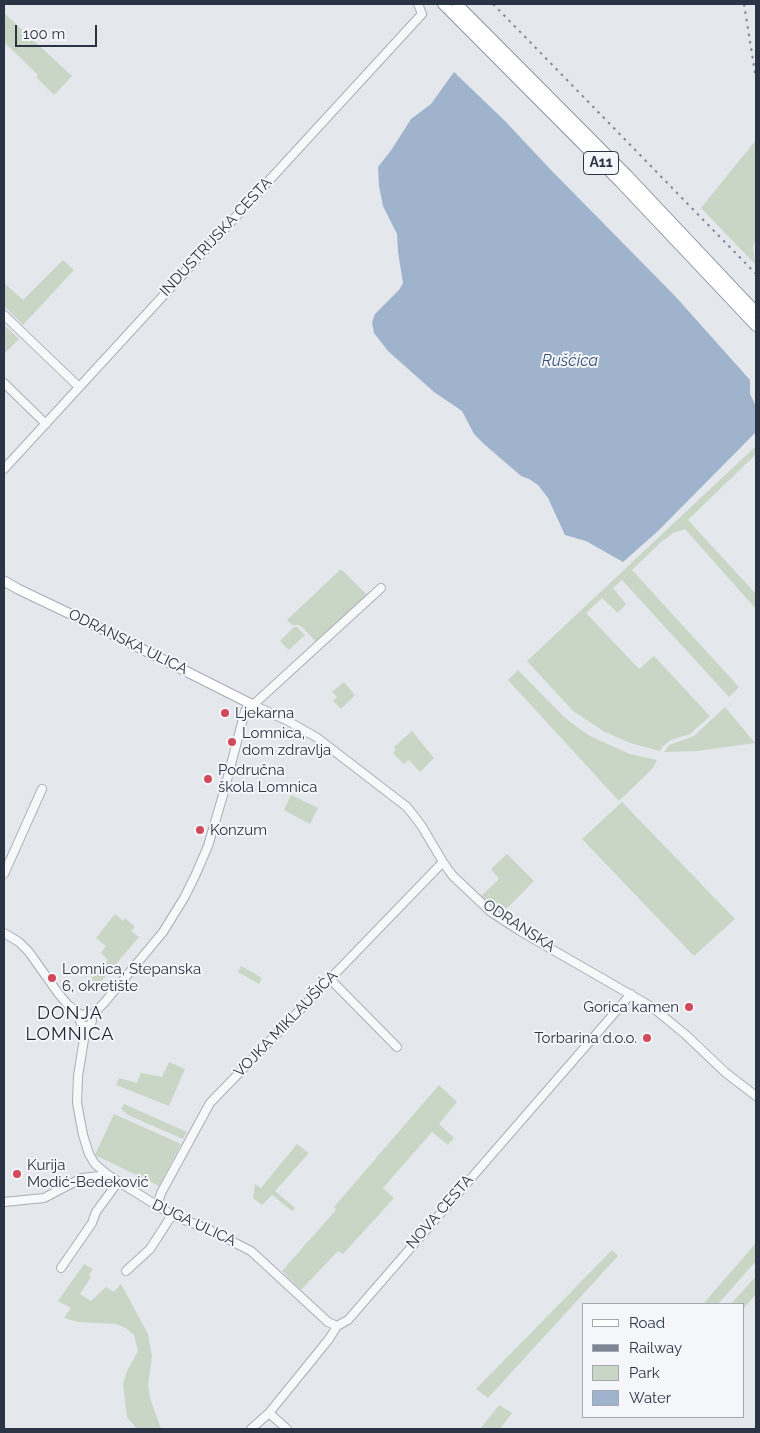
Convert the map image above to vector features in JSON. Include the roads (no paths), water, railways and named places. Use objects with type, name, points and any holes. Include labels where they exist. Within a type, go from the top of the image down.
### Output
[{"type":"highway","name":"A11","points":[[442,4],[620,182],[756,326]]},
{"type":"highway","name":"A11","points":[[456,4],[627,175],[756,312]]},
{"type":"main road","name":"ODRANSKA ULICA","points":[[4,581],[252,705]]},
{"type":"street","name":"INDUSTRIJSKA CESTA","points":[[4,469],[422,14],[418,4]]},
{"type":"street","points":[[4,315],[79,387]]},
{"type":"street","points":[[4,383],[46,424]]},
{"type":"street","points":[[91,1016],[163,932],[184,898],[210,839],[245,711],[380,588]]},
{"type":"street","name":"ODRANSKA","points":[[252,705],[286,720],[316,737],[398,800],[422,825],[443,862],[461,884],[498,917],[631,994],[661,1014],[726,1073],[756,1096]]},
{"type":"street","points":[[4,874],[42,789]]},
{"type":"street","name":"VOJKA MIKLAUŠIĆA","points":[[158,1207],[161,1193],[210,1103],[443,862]]},
{"type":"street","points":[[4,932],[19,942],[29,952],[58,993],[68,1005],[82,1016]]},
{"type":"street","points":[[330,979],[397,1047]]},
{"type":"street","name":"NOVA CESTA","points":[[251,1429],[269,1413],[324,1346],[337,1326],[341,1326],[348,1320],[631,994]]},
{"type":"street","points":[[82,1016],[85,1014],[91,1016]]},
{"type":"street","points":[[82,1016],[80,1023],[86,1027],[92,1024],[91,1016]]},
{"type":"street","name":"DUGA ULICA","points":[[86,1027],[78,1076],[78,1110],[83,1135],[92,1160],[100,1170],[145,1200],[172,1215],[210,1230],[251,1251],[328,1322],[337,1326]]},
{"type":"street","points":[[4,1202],[44,1198],[82,1178],[108,1176]]},
{"type":"street","points":[[61,1268],[92,1223],[96,1212],[118,1182]]},
{"type":"street","points":[[145,1200],[161,1193]]},
{"type":"street","points":[[126,1271],[150,1249],[172,1215]]},
{"type":"street","points":[[269,1413],[287,1429]]},
{"type":"water","name":"Rušćica","points":[[454,72],[506,122],[675,296],[750,380],[750,394],[756,406],[756,432],[658,531],[623,562],[586,541],[565,535],[548,498],[538,485],[521,476],[484,444],[474,434],[462,411],[434,392],[388,351],[374,333],[372,322],[375,314],[399,290],[403,283],[397,234],[383,206],[378,167],[411,119],[431,104]]},
{"type":"railway","points":[[493,4],[756,274]]},
{"type":"railway","points":[[744,4],[756,79]]},
{"type":"place","name":"Ljekarna","points":[[225,713]]},
{"type":"place","name":"Lomnica, dom zdravlja","points":[[232,742]]},
{"type":"place","name":"Područna škola Lomnica","points":[[208,779]]},
{"type":"place","name":"Konzum","points":[[200,830]]},
{"type":"place","name":"Lomnica, Stepanska 6, okretište","points":[[52,978]]},
{"type":"place","name":"Gorica kamen","points":[[689,1007]]},
{"type":"place","name":"Torbarina d.o.o.","points":[[647,1038]]},
{"type":"place","name":"Kurija Modić-Bedeković","points":[[17,1174]]},
{"type":"district","name":"DONJA LOMNICA","points":[[70,1024]]}]
